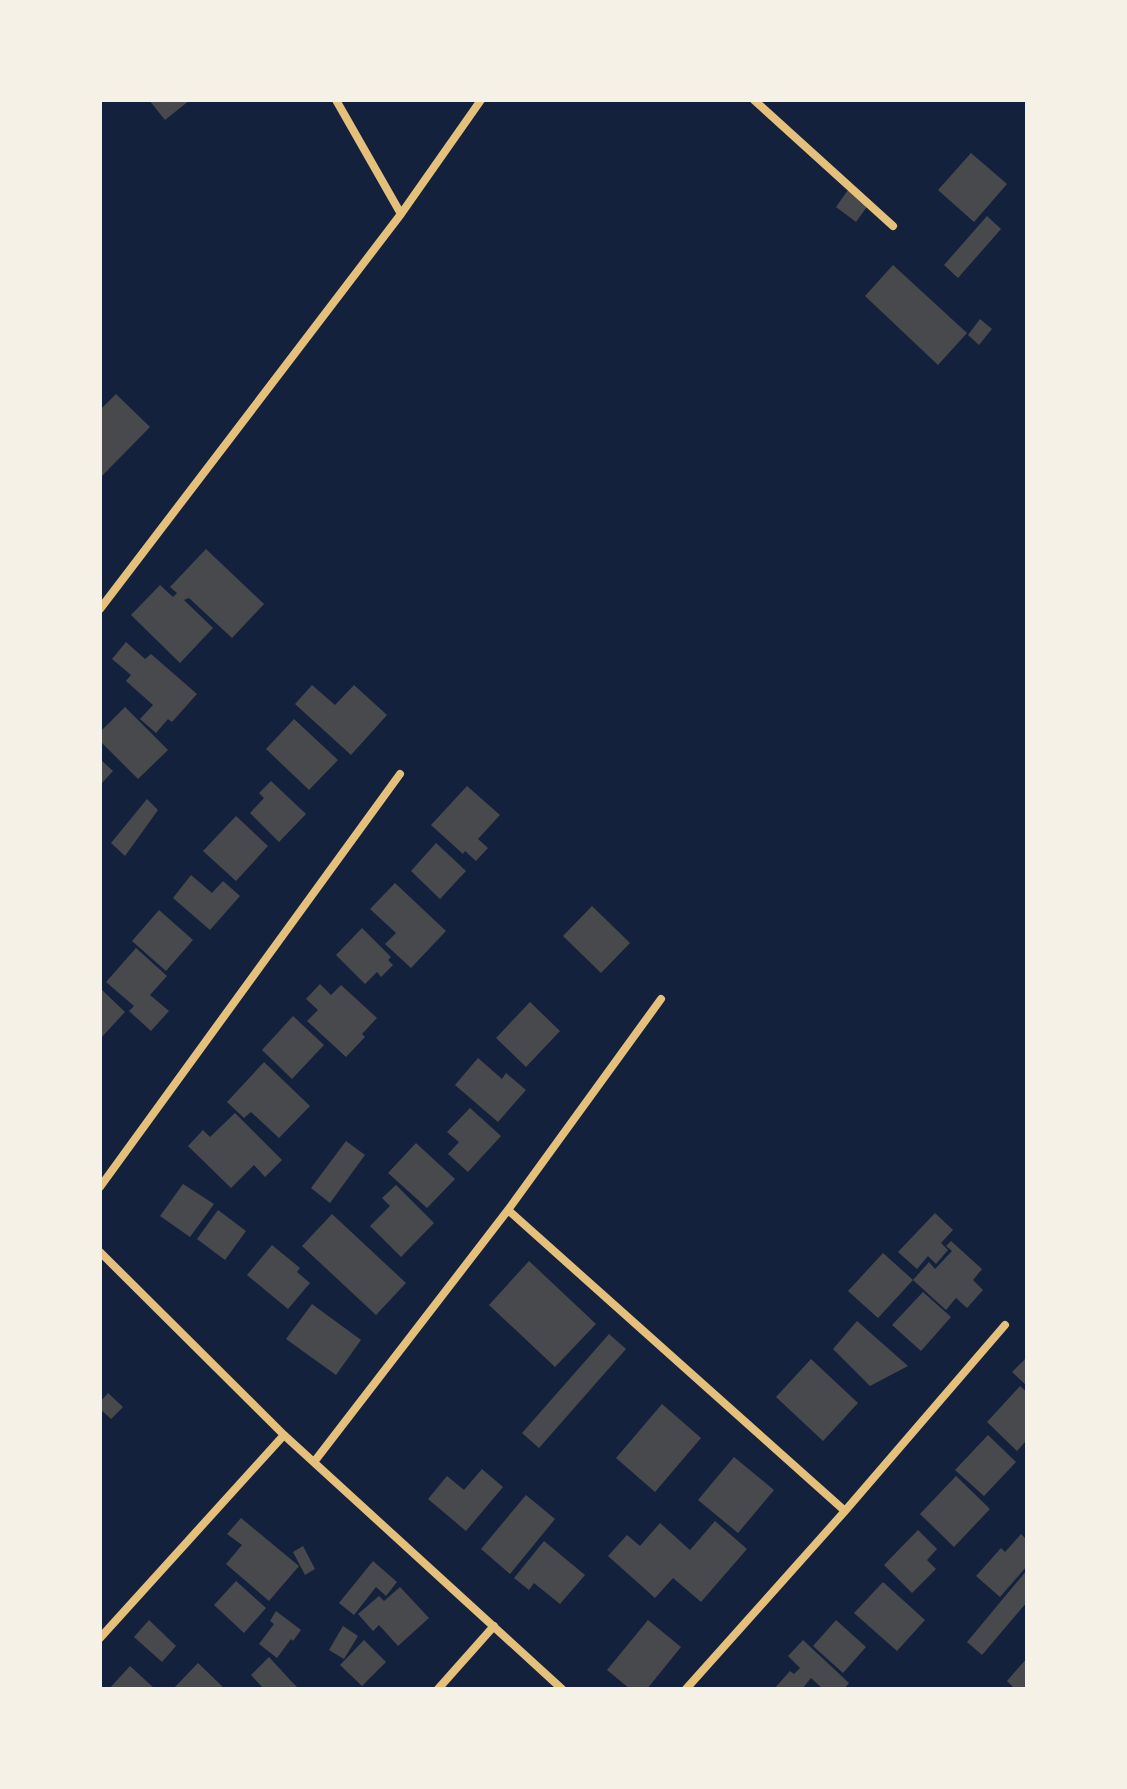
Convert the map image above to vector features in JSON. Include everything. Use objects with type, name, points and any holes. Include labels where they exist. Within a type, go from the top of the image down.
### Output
[{"type":"street","points":[[336,100],[401,214]]},
{"type":"street","points":[[100,609],[401,214],[481,100]]},
{"type":"street","points":[[754,100],[893,226]]},
{"type":"street","points":[[100,1187],[400,774]]},
{"type":"street","points":[[314,1462],[508,1210],[661,999]]},
{"type":"street","points":[[508,1210],[845,1511]]},
{"type":"street","points":[[100,1252],[284,1435],[562,1689]]},
{"type":"street","points":[[686,1689],[1005,1325]]},
{"type":"street","points":[[100,1638],[284,1435]]},
{"type":"street","points":[[438,1689],[494,1626]]},
{"type":"building","points":[[149,100],[190,100],[165,120]]},
{"type":"building","points":[[971,153],[1007,184],[974,222],[938,190]]},
{"type":"building","points":[[848,190],[869,204],[856,222],[836,207]]},
{"type":"building","points":[[987,216],[1001,229],[958,278],[944,265]]},
{"type":"building","points":[[893,265],[967,333],[938,365],[865,296]]},
{"type":"building","points":[[980,319],[992,329],[979,345],[968,335]]},
{"type":"building","points":[[116,394],[150,427],[100,478],[100,410]]},
{"type":"building","points":[[206,549],[264,604],[232,638],[189,598],[184,600],[213,628],[180,663],[131,615],[160,585],[173,597],[177,593],[170,587]]},
{"type":"building","points":[[126,642],[145,659],[151,654],[197,694],[172,722],[168,719],[156,733],[140,719],[153,705],[126,681],[131,675],[112,659]]},
{"type":"building","points":[[312,685],[335,705],[354,685],[387,715],[351,755],[295,704]]},
{"type":"building","points":[[125,707],[168,750],[138,779],[100,741],[100,732]]},
{"type":"building","points":[[294,719],[338,760],[309,790],[266,749]]},
{"type":"building","points":[[100,759],[113,771],[100,785]]},
{"type":"building","points":[[271,781],[306,814],[279,842],[250,813],[264,798],[259,793]]},
{"type":"building","points":[[467,786],[500,815],[478,839],[488,848],[476,861],[465,851],[463,854],[431,825]]},
{"type":"building","points":[[147,799],[158,810],[125,856],[111,843]]},
{"type":"building","points":[[236,816],[268,846],[236,881],[203,851]]},
{"type":"building","points":[[436,843],[466,871],[440,899],[411,871]]},
{"type":"building","points":[[191,875],[212,893],[223,881],[240,896],[210,930],[173,898]]},
{"type":"building","points":[[395,883],[446,931],[411,968],[385,944],[396,933],[370,909]]},
{"type":"building","points":[[592,906],[630,943],[601,973],[563,936]]},
{"type":"building","points":[[159,910],[193,940],[166,971],[132,941]]},
{"type":"building","points":[[362,928],[391,957],[388,960],[393,965],[381,977],[377,972],[365,984],[336,955]]},
{"type":"building","points":[[136,948],[167,976],[150,995],[169,1011],[151,1031],[129,1011],[134,1006],[106,982]]},
{"type":"building","points":[[320,984],[331,995],[341,985],[377,1018],[362,1034],[365,1037],[346,1057],[307,1021],[318,1010],[306,999]]},
{"type":"building","points":[[100,988],[125,1012],[100,1039]]},
{"type":"building","points":[[530,1002],[560,1031],[526,1067],[496,1038]]},
{"type":"building","points":[[293,1016],[324,1045],[292,1079],[262,1050]]},
{"type":"building","points":[[478,1058],[502,1079],[506,1073],[526,1090],[498,1122],[455,1085]]},
{"type":"building","points":[[264,1062],[310,1106],[279,1138],[251,1112],[244,1118],[227,1102]]},
{"type":"building","points":[[470,1108],[501,1136],[468,1172],[448,1154],[459,1142],[447,1132]]},
{"type":"building","points":[[235,1113],[282,1160],[265,1177],[254,1165],[231,1188],[188,1146],[203,1130],[210,1137]]},
{"type":"building","points":[[346,1141],[365,1155],[330,1203],[311,1188]]},
{"type":"building","points":[[416,1143],[455,1179],[427,1208],[388,1173]]},
{"type":"building","points":[[183,1184],[214,1204],[190,1237],[160,1216]]},
{"type":"building","points":[[396,1185],[434,1223],[401,1257],[370,1226],[390,1206],[382,1198]]},
{"type":"building","points":[[218,1210],[246,1231],[225,1260],[197,1239]]},
{"type":"building","points":[[935,1213],[953,1230],[941,1243],[948,1250],[936,1264],[928,1256],[917,1269],[898,1252]]},
{"type":"building","points":[[332,1214],[406,1283],[376,1315],[302,1246]]},
{"type":"building","points":[[951,1241],[982,1269],[973,1280],[983,1290],[967,1308],[956,1298],[946,1310],[913,1280],[929,1262],[935,1269],[952,1251],[946,1246]]},
{"type":"building","points":[[272,1245],[300,1268],[297,1272],[310,1283],[288,1309],[247,1275]]},
{"type":"building","points":[[883,1253],[913,1280],[878,1318],[848,1291]]},
{"type":"building","points":[[529,1261],[596,1324],[555,1367],[489,1305]]},
{"type":"building","points":[[923,1292],[951,1317],[921,1351],[892,1325]]},
{"type":"building","points":[[312,1304],[361,1340],[336,1375],[286,1339]]},
{"type":"building","points":[[857,1321],[908,1366],[870,1386],[833,1349]]},
{"type":"building","points":[[609,1334],[626,1349],[539,1448],[522,1433]]},
{"type":"building","points":[[811,1359],[858,1403],[823,1441],[776,1397]]},
{"type":"building","points":[[1027,1360],[1027,1386],[1012,1372]]},
{"type":"building","points":[[1020,1386],[1027,1392],[1027,1440],[1017,1451],[987,1422]]},
{"type":"building","points":[[108,1393],[123,1407],[111,1419],[100,1409],[100,1402]]},
{"type":"building","points":[[662,1404],[701,1438],[655,1492],[616,1458]]},
{"type":"building","points":[[988,1435],[1016,1462],[984,1496],[955,1470]]},
{"type":"building","points":[[734,1457],[774,1490],[738,1533],[698,1500]]},
{"type":"building","points":[[482,1469],[503,1487],[466,1531],[428,1499],[447,1476],[464,1490]]},
{"type":"building","points":[[956,1476],[990,1509],[954,1547],[920,1514]]},
{"type":"building","points":[[526,1495],[555,1519],[510,1574],[481,1549]]},
{"type":"building","points":[[241,1518],[299,1566],[269,1601],[226,1564],[242,1545],[227,1534]]},
{"type":"building","points":[[715,1521],[747,1549],[701,1602],[673,1578],[655,1598],[608,1556],[627,1535],[640,1546],[660,1523],[690,1550]]},
{"type":"building","points":[[918,1530],[937,1549],[927,1560],[936,1569],[912,1593],[884,1565]]},
{"type":"building","points":[[1021,1534],[1027,1540],[1027,1566],[1000,1597],[976,1576],[1001,1548],[1005,1552]]},
{"type":"building","points":[[544,1541],[585,1575],[560,1604],[534,1583],[529,1590],[514,1578]]},
{"type":"building","points":[[303,1546],[315,1569],[305,1575],[293,1552]]},
{"type":"building","points":[[373,1561],[397,1582],[386,1596],[376,1587],[354,1615],[339,1603]]},
{"type":"building","points":[[1027,1570],[1027,1602],[982,1655],[967,1642]]},
{"type":"building","points":[[236,1581],[266,1608],[244,1633],[214,1605]]},
{"type":"building","points":[[883,1582],[925,1620],[897,1651],[854,1613]]},
{"type":"building","points":[[400,1587],[429,1618],[398,1646],[379,1625],[373,1631],[358,1614],[379,1596],[384,1601]]},
{"type":"building","points":[[276,1611],[301,1630],[277,1658],[259,1644],[274,1624],[270,1621]]},
{"type":"building","points":[[149,1620],[176,1646],[162,1662],[134,1637]]},
{"type":"building","points":[[648,1620],[681,1647],[647,1689],[630,1689],[607,1670]]},
{"type":"building","points":[[836,1620],[866,1647],[843,1673],[813,1646]]},
{"type":"building","points":[[343,1626],[358,1636],[344,1659],[329,1650]]},
{"type":"building","points":[[364,1640],[386,1662],[362,1686],[340,1665]]},
{"type":"building","points":[[803,1640],[849,1683],[844,1689],[823,1689],[811,1678],[802,1689],[774,1689],[790,1671],[794,1674],[800,1668],[788,1656]]},
{"type":"building","points":[[269,1657],[299,1689],[264,1689],[251,1675]]},
{"type":"building","points":[[1027,1658],[1027,1689],[1015,1689],[1007,1681]]},
{"type":"building","points":[[198,1663],[225,1689],[173,1689]]},
{"type":"building","points":[[130,1666],[155,1689],[109,1689]]}]
